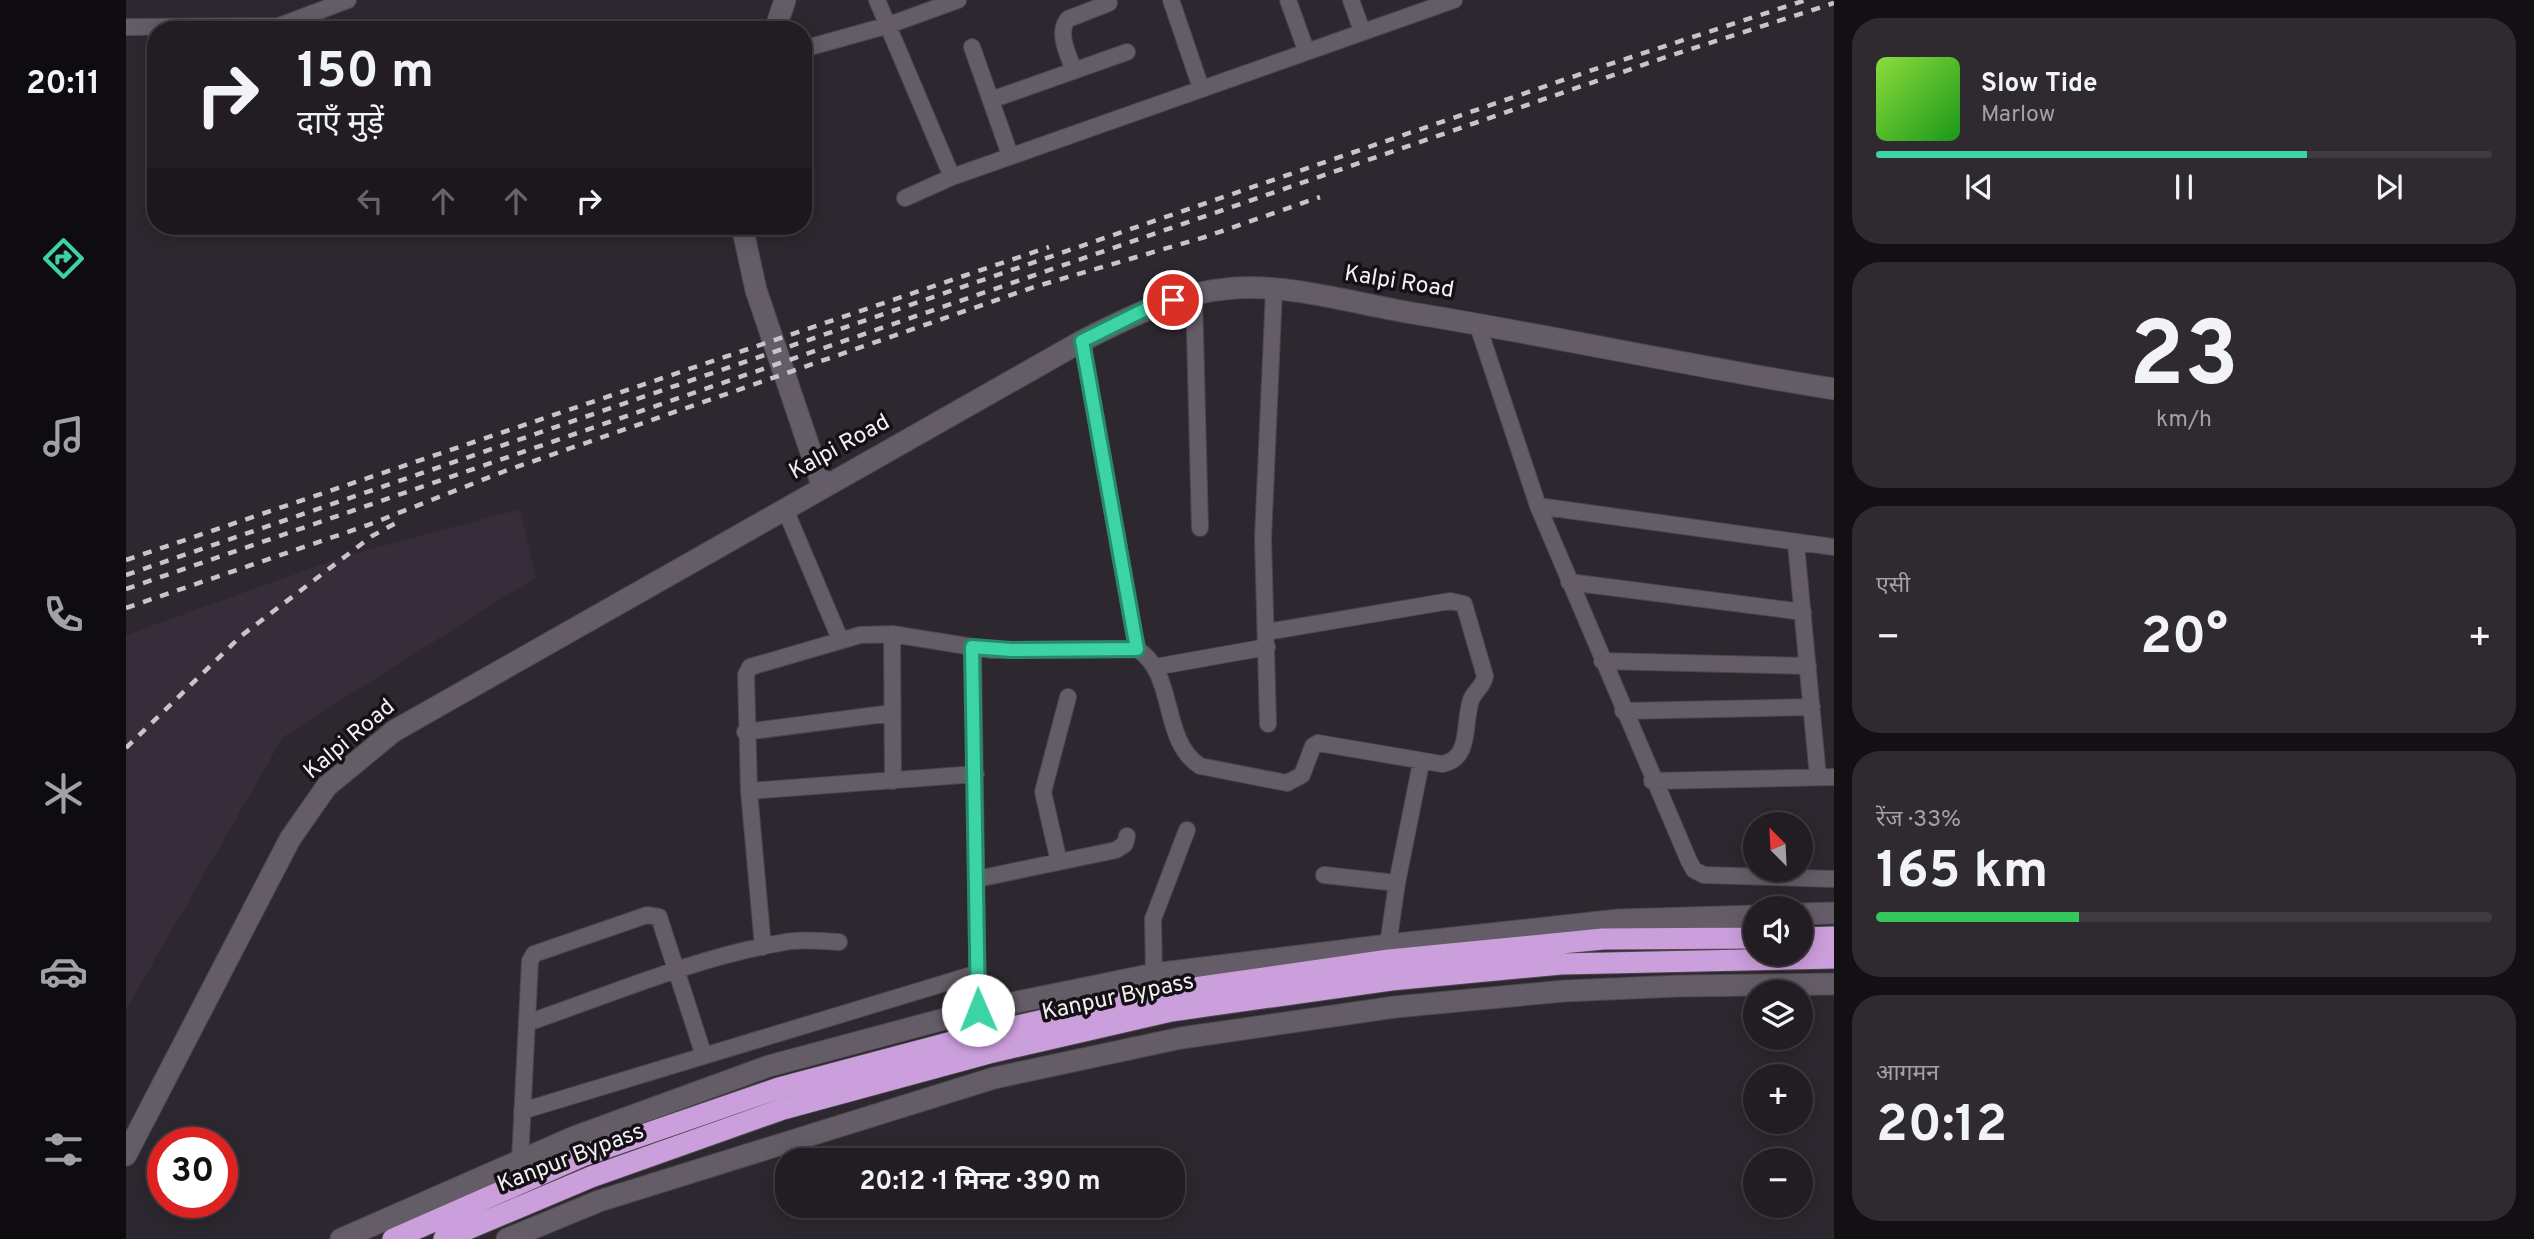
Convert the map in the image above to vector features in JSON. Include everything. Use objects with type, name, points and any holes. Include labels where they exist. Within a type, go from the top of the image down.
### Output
[{"type":"highway","name":"Kanpur Bypass","points":[[393,1239],[585,1155],[779,1088],[986,1033],[1173,991],[1600,931],[1622,929],[1743,937]]},
{"type":"highway","points":[[1813,938],[1834,937]]},
{"type":"highway","name":"Kanpur Bypass","points":[[444,1239],[591,1177],[783,1109],[989,1052],[1171,1011],[1391,980],[1624,961],[1834,958]]},
{"type":"main road","points":[[778,21],[785,0]]},
{"type":"main road","points":[[744,235],[756,290],[823,488]]},
{"type":"main road","name":"Kalpi Road","points":[[126,1155],[290,839],[327,786],[394,731],[1082,341],[1152,306],[1194,294],[1236,288],[1275,290],[1477,323],[1834,389]]},
{"type":"main road","points":[[1813,914],[1834,913]]},
{"type":"main road","points":[[1622,929],[1743,917]]},
{"type":"main road","points":[[341,1239],[520,1160],[769,1066],[978,1010],[1154,974],[1388,945],[1600,931]]},
{"type":"main road","points":[[507,1239],[599,1201],[994,1078],[1181,1038],[1395,1007],[1643,987],[1834,984]]},
{"type":"street","points":[[292,21],[348,0]]},
{"type":"street","points":[[877,0],[951,177]]},
{"type":"street","points":[[1171,0],[1201,88]]},
{"type":"street","points":[[1288,0],[1306,50]]},
{"type":"street","points":[[1351,0],[1362,31]]},
{"type":"street","points":[[905,198],[1010,155],[1454,0]]},
{"type":"street","points":[[812,46],[888,25],[953,1]]},
{"type":"street","points":[[1074,71],[1062,33],[1063,25],[1068,19],[1109,3]]},
{"type":"street","points":[[126,27],[147,27]]},
{"type":"street","points":[[972,47],[1010,155]]},
{"type":"street","points":[[991,100],[1127,52]]},
{"type":"street","points":[[1268,724],[1263,538],[1275,290]]},
{"type":"street","points":[[1194,294],[1200,528]]},
{"type":"street","points":[[1477,323],[1538,506],[1652,781],[1689,861],[1704,875],[1834,879]]},
{"type":"street","points":[[1082,341],[1137,649]]},
{"type":"street","points":[[1538,506],[1797,544],[1834,547]]},
{"type":"street","points":[[785,509],[840,639]]},
{"type":"street","points":[[1652,781],[1826,777],[1812,707],[1797,544]]},
{"type":"street","points":[[1569,582],[1803,612]]},
{"type":"street","points":[[762,947],[746,732],[746,675],[750,667],[840,639],[891,634],[972,647],[1011,650],[1137,649],[1147,656],[1155,667],[1179,742],[1191,761],[1200,766],[1293,782],[1302,775],[1313,746],[1324,742],[1422,763],[1442,764],[1458,758],[1462,752],[1471,700],[1484,682],[1483,668],[1464,604],[1450,601],[1267,639],[1155,667]]},
{"type":"street","points":[[891,634],[892,781]]},
{"type":"street","points":[[972,647],[978,1010]]},
{"type":"street","points":[[1602,661],[1808,666]]},
{"type":"street","points":[[1059,862],[1043,792],[1068,697]]},
{"type":"street","points":[[1623,711],[1812,707]]},
{"type":"street","points":[[746,732],[892,713]]},
{"type":"street","points":[[1388,945],[1397,883],[1422,763]]},
{"type":"street","points":[[749,791],[976,774]]},
{"type":"street","points":[[1154,974],[1151,928],[1187,830]]},
{"type":"street","points":[[977,879],[1116,850],[1125,844],[1128,836]]},
{"type":"street","points":[[1324,875],[1397,883]]},
{"type":"street","points":[[520,1160],[530,961],[541,950],[654,914],[663,923],[704,1056]]},
{"type":"street","points":[[527,1023],[678,971],[762,947],[795,941],[839,942]]},
{"type":"street","points":[[522,1111],[978,972]]},
{"type":"shaded area","points":[[520,509],[536,577],[283,737],[126,1010],[126,635],[345,556]]},
{"type":"railway","points":[[126,575],[1604,66],[1806,0]]},
{"type":"railway","points":[[126,589],[1666,57],[1834,3]]},
{"type":"railway","points":[[126,608],[368,525],[505,471],[1034,287],[1205,237],[1320,197]]},
{"type":"railway","points":[[126,560],[1049,247]]},
{"type":"railway","points":[[126,748],[241,636],[372,536],[398,522]]},
{"type":"route","points":[[978,1010],[972,647],[992,650],[1137,649],[1082,341],[1152,306],[1173,300]]}]
